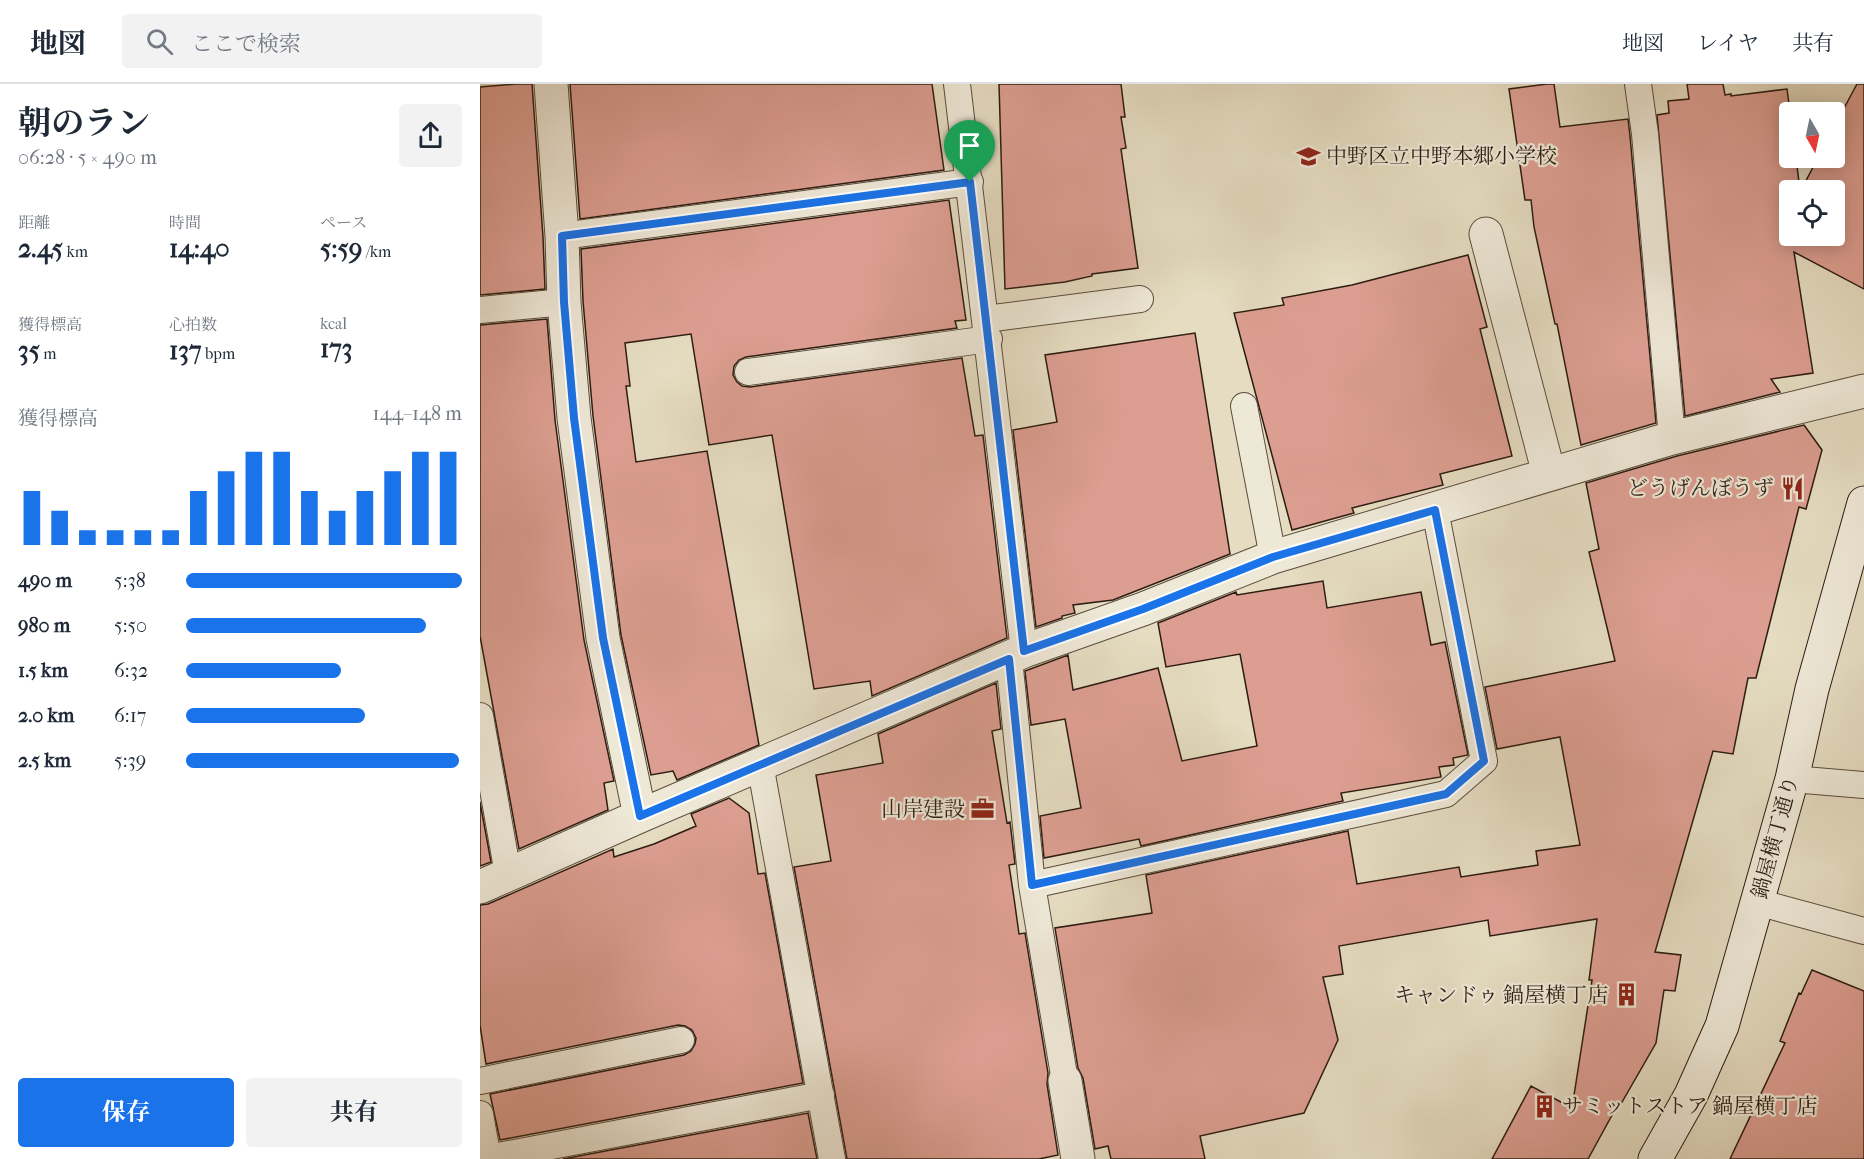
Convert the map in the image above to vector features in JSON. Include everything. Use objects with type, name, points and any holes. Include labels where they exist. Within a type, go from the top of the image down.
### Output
[{"type":"street","points":[[551,84],[562,236],[564,302],[574,418],[603,638],[640,816]]},
{"type":"street","points":[[1486,234],[1549,474]]},
{"type":"street","points":[[494,880],[1016,655],[1143,609],[1273,557],[1672,438],[1864,390]]},
{"type":"street","name":"鍋屋横丁通り","points":[[1655,1159],[1691,1095],[1722,1026],[1792,779],[1812,689],[1861,522]]},
{"type":"street","points":[[1065,1081],[1078,1159]]},
{"type":"lane","points":[[957,84],[987,329],[1016,655],[1032,885],[1065,1081]]},
{"type":"lane","points":[[1638,84],[1672,438]]},
{"type":"lane","points":[[562,236],[970,182]]},
{"type":"lane","points":[[748,372],[1140,300]]},
{"type":"lane","points":[[480,310],[564,302]]},
{"type":"lane","points":[[1244,406],[1273,557]]},
{"type":"lane","points":[[1032,885],[1446,794],[1484,761],[1435,510]]},
{"type":"lane","points":[[480,716],[494,880]]},
{"type":"lane","points":[[760,764],[832,1159]]},
{"type":"lane","points":[[1792,779],[1864,785]]},
{"type":"lane","points":[[1757,902],[1864,931]]},
{"type":"lane","points":[[480,1081],[681,1040]]},
{"type":"lane","points":[[480,1114],[488,1159],[821,1095]]},
{"type":"building","points":[[532,84],[545,289],[480,295],[480,87]]},
{"type":"building","points":[[570,84],[932,84],[944,170],[580,219]]},
{"type":"building","points":[[999,84],[1121,84],[1125,117],[1121,117],[1126,148],[1121,149],[1138,268],[1092,274],[1092,276],[1065,282],[1005,289]]},
{"type":"building","points":[[1554,84],[1560,127],[1628,119],[1630,136],[1656,423],[1581,445],[1557,324],[1555,324],[1534,227],[1531,200],[1525,200],[1509,89]]},
{"type":"building","points":[[1687,84],[1723,84],[1725,95],[1731,94],[1731,96],[1787,89],[1789,102],[1779,102],[1779,168],[1797,168],[1799,180],[1779,180],[1779,246],[1845,246],[1845,180],[1806,180],[1813,168],[1845,168],[1845,106],[1857,84],[1864,84],[1864,289],[1794,252],[1813,373],[1771,379],[1780,392],[1685,416],[1657,115],[1669,113],[1668,101],[1689,99]]},
{"type":"building","points":[[949,200],[966,320],[955,321],[957,328],[746,357],[734,366],[733,375],[742,386],[750,387],[962,358],[975,436],[983,435],[1007,638],[872,696],[870,681],[814,689],[772,435],[709,445],[691,334],[625,343],[630,386],[626,386],[636,462],[707,451],[759,745],[677,780],[673,771],[651,775],[621,635],[593,416],[581,249]]},
{"type":"building","points":[[1468,255],[1487,327],[1480,329],[1512,456],[1440,474],[1443,485],[1352,508],[1354,513],[1292,530],[1234,313],[1284,305],[1282,298],[1352,285]]},
{"type":"building","points":[[547,319],[555,420],[584,640],[614,781],[604,783],[608,810],[519,849],[480,636],[480,325]]},
{"type":"building","points":[[1195,333],[1230,554],[1113,600],[1073,605],[1075,613],[1036,627],[1013,430],[1057,422],[1045,355]]},
{"type":"building","points":[[1804,425],[1822,450],[1806,509],[1799,507],[1756,678],[1748,678],[1733,754],[1713,751],[1655,952],[1681,955],[1675,991],[1664,990],[1656,1043],[1588,1159],[1492,1159],[1531,1086],[1572,1108],[1592,980],[1589,980],[1597,919],[1490,936],[1488,920],[1339,946],[1343,974],[1323,977],[1338,1040],[1304,1113],[1200,1136],[1205,1159],[1111,1159],[1108,1146],[1095,1149],[1083,1078],[1078,1068],[1055,928],[1152,913],[1146,875],[1348,831],[1357,884],[1459,867],[1461,877],[1538,865],[1536,851],[1580,845],[1560,737],[1497,749],[1485,687],[1615,661],[1589,552],[1599,549],[1586,483],[1677,456]]},
{"type":"building","points":[[1323,581],[1327,608],[1421,592],[1431,645],[1445,642],[1468,755],[1453,758],[1454,765],[1439,767],[1441,777],[1341,793],[1343,801],[1141,846],[1139,839],[1044,858],[1040,816],[1081,808],[1065,719],[1031,725],[1025,671],[1068,655],[1073,690],[1158,668],[1182,761],[1257,746],[1240,654],[1166,667],[1158,623],[1236,592],[1237,595]]},
{"type":"building","points":[[996,683],[1001,729],[992,731],[1007,823],[1010,822],[1015,864],[1009,865],[1019,934],[1025,933],[1048,1073],[1047,1084],[1058,1155],[1039,1159],[847,1159],[794,867],[831,861],[816,775],[883,763],[878,734]]},
{"type":"building","points":[[729,798],[749,813],[758,874],[765,873],[803,1083],[500,1140],[490,1094],[684,1055],[691,1051],[696,1038],[692,1030],[678,1025],[486,1064],[480,1025],[480,905],[488,904],[613,849],[614,857],[654,844],[696,826],[691,814]]},
{"type":"building","points":[[480,802],[491,862],[480,866]]},
{"type":"building","points":[[1812,970],[1864,991],[1864,1159],[1730,1159],[1785,1043],[1780,1041],[1799,993],[1801,994]]},
{"type":"building","points":[[808,1113],[817,1159],[563,1159]]},
{"type":"place","name":"中野区立中野本郷小学校","points":[[1308,156]]},
{"type":"place","name":"どうげんぼうず","points":[[1792,488]]},
{"type":"place","name":"山岸建設","points":[[983,809]]},
{"type":"place","name":"キャンドゥ 鍋屋横丁店","points":[[1626,995]]},
{"type":"place","name":"サミットストア 鍋屋横丁店","points":[[1544,1106]]},
{"type":"route","points":[[970,182],[1024,651],[1143,609],[1273,557],[1435,510],[1484,761],[1446,794],[1032,885],[1009,659],[640,816],[603,638],[574,418],[564,302],[562,236],[970,182]]}]
